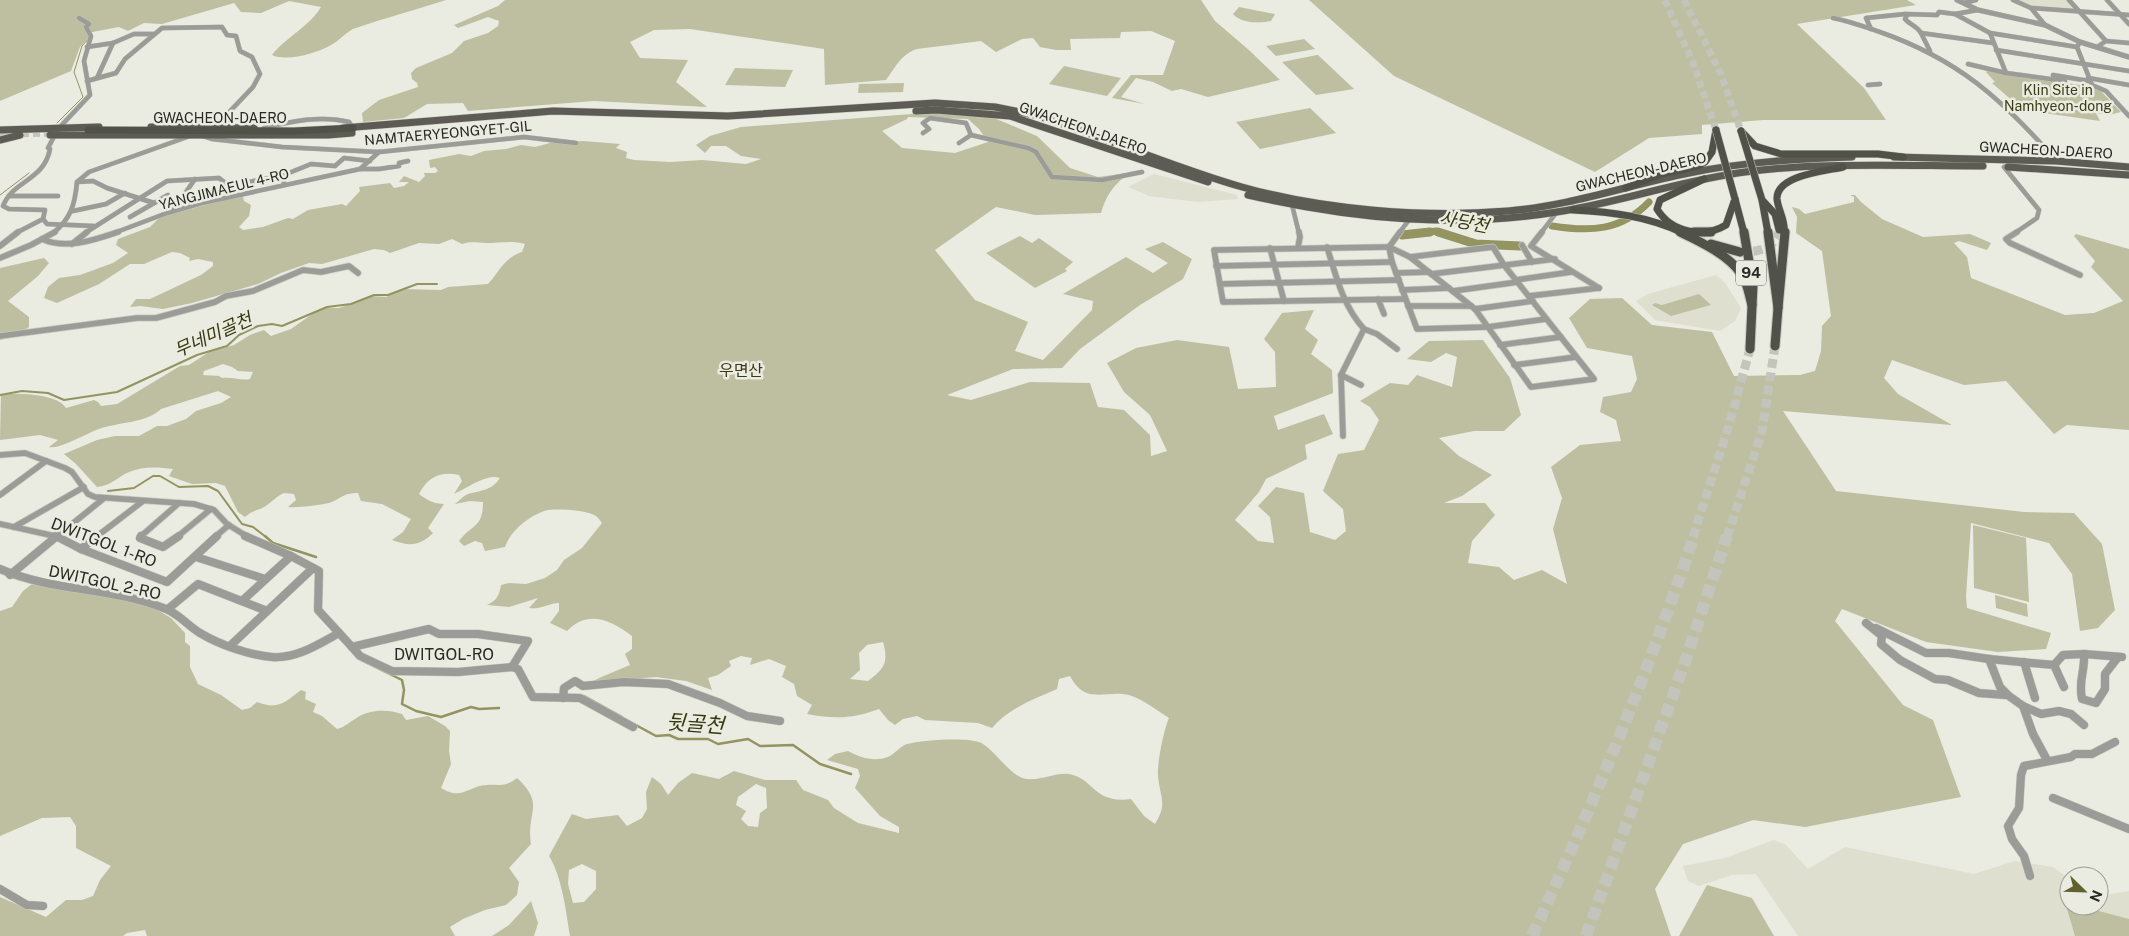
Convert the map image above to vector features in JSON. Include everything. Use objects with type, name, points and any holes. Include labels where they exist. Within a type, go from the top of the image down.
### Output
[{"type":"highway","name":"GWACHEON-DAERO","points":[[341,134],[86,132],[294,131],[353,128]]},
{"type":"highway","name":"94","points":[[1626,188],[1661,174],[1698,166],[1710,156],[1716,130],[1749,257],[1753,285],[1750,349]]},
{"type":"highway","name":"94","points":[[1775,346],[1778,308],[1773,260],[1762,200],[1740,131],[1755,146],[1765,150],[1792,155],[1878,154],[1905,157]]},
{"type":"highway","points":[[1778,308],[1785,227],[1777,198],[1779,189],[1793,178],[1843,167]]},
{"type":"highway","points":[[1704,179],[1660,200],[1657,208],[1661,217],[1672,224],[1690,231],[1714,231],[1726,225],[1735,199]]},
{"type":"highway","points":[[1762,200],[1770,207],[1778,219],[1779,232]]},
{"type":"highway","points":[[1566,208],[1618,213],[1645,218],[1710,244],[1740,252]]},
{"type":"highway","points":[[1659,223],[1728,259],[1743,277],[1752,305]]},
{"type":"main road","points":[[0,136],[21,133],[215,127],[353,128],[553,111],[728,116],[935,103],[966,103],[1016,111],[1162,163]]},
{"type":"main road","name":"GWACHEON-DAERO","points":[[57,132],[192,136],[341,134],[549,116],[734,122],[936,110],[1010,116],[1239,186],[1326,205],[1410,216],[1566,208],[1743,172],[1914,166],[2004,167],[2129,174]]},
{"type":"main road","points":[[0,128],[21,133]]},
{"type":"main road","points":[[0,140],[21,133]]},
{"type":"main road","points":[[1905,157],[1914,166]]},
{"type":"main road","name":"GWACHEON-DAERO","points":[[1162,163],[1247,195],[1292,206],[1362,216],[1495,220],[1556,213],[1626,188],[1666,178],[1755,162],[1817,158],[1905,157],[2056,161],[2129,167]]},
{"type":"street","points":[[1957,0],[1978,10],[2045,25],[2078,44],[2092,85],[2106,91],[2129,116]]},
{"type":"street","points":[[1964,4],[1976,0]]},
{"type":"street","points":[[2013,0],[2031,8],[2129,15]]},
{"type":"street","points":[[2069,0],[2106,41]]},
{"type":"street","points":[[2107,0],[2129,24]]},
{"type":"street","points":[[2031,8],[2045,25]]},
{"type":"street","points":[[1871,29],[1866,18],[1905,14],[1937,15],[1939,12],[1955,14],[1978,10]]},
{"type":"street","points":[[1955,14],[1990,33],[2097,47],[2129,57]]},
{"type":"street","points":[[1907,15],[1906,21],[1918,27],[1930,51]]},
{"type":"street","points":[[43,220],[45,210],[9,209],[3,206],[9,196],[44,167],[50,159],[50,149],[48,148],[57,132],[90,95],[84,61],[91,36],[86,27],[89,24],[79,18]]},
{"type":"street","points":[[1833,18],[1907,40],[1956,66],[1978,82],[2024,124],[2054,158]]},
{"type":"street","points":[[87,81],[116,73],[125,58],[162,28],[222,26],[227,35],[236,36],[240,52],[252,57],[260,74],[252,87],[215,127]]},
{"type":"street","points":[[1922,33],[1993,43]]},
{"type":"street","points":[[1990,33],[2006,72]]},
{"type":"street","points":[[87,47],[113,43],[134,34],[153,34]]},
{"type":"street","points":[[2097,47],[2106,41],[2129,43]]},
{"type":"street","points":[[98,78],[113,43]]},
{"type":"street","points":[[1996,50],[2129,71]]},
{"type":"street","points":[[1968,64],[2065,81],[2053,75],[2129,85]]},
{"type":"street","points":[[1868,85],[1880,84]]},
{"type":"street","points":[[923,133],[929,129],[923,122],[930,118],[966,123],[971,135]]},
{"type":"street","points":[[959,142],[971,135],[1028,148],[1036,152],[1052,177],[1106,182],[1115,176],[1142,172]]},
{"type":"street","points":[[0,258],[42,239],[62,226],[73,211],[77,182],[89,172],[192,136]]},
{"type":"street","name":"NAMTAERYEONGYET-GIL","points":[[203,136],[212,140],[282,147],[379,152],[524,137],[576,142]]},
{"type":"street","name":"YANGJIMAEUL 4-RO","points":[[42,239],[50,244],[72,244],[112,234],[173,211],[228,196],[360,169],[379,152]]},
{"type":"street","points":[[72,244],[94,226],[167,181],[219,178],[229,186],[284,175],[311,164],[335,166],[344,158],[370,161]]},
{"type":"street","points":[[360,169],[371,171],[386,169],[408,161]]},
{"type":"street","points":[[2004,167],[2040,210],[2037,218],[2006,239],[2010,243],[2080,275]]},
{"type":"street","points":[[284,175],[284,185]]},
{"type":"street","points":[[173,211],[176,203],[188,191],[195,178]]},
{"type":"street","points":[[77,182],[93,181],[107,188],[154,202]]},
{"type":"street","points":[[228,196],[227,189],[229,186]]},
{"type":"street","points":[[73,211],[106,204],[125,193]]},
{"type":"street","points":[[130,216],[168,195]]},
{"type":"street","points":[[9,196],[58,196]]},
{"type":"street","points":[[1292,206],[1300,237],[1298,247]]},
{"type":"street","points":[[1408,306],[1473,308],[1600,288],[1570,272],[1555,259],[1531,246],[1556,213]]},
{"type":"street","points":[[1410,216],[1389,247],[1392,262],[1417,328],[1488,327],[1546,319]]},
{"type":"street","points":[[43,220],[47,224],[62,226],[83,224],[94,226]]},
{"type":"street","points":[[0,246],[16,233],[43,220]]},
{"type":"street","points":[[1522,245],[1532,262]]},
{"type":"street","points":[[1327,246],[1345,300],[1354,320],[1364,329],[1377,334],[1397,349]]},
{"type":"street","points":[[1406,298],[1223,302],[1214,250],[1327,246],[1389,247],[1410,257],[1473,308],[1531,387],[1594,380],[1504,265],[1493,247],[1410,257]]},
{"type":"street","points":[[1270,248],[1284,301]]},
{"type":"street","points":[[1396,273],[1430,273],[1555,259]]},
{"type":"street","points":[[1216,266],[1392,262]]},
{"type":"street","points":[[0,336],[136,318],[156,318],[215,302],[226,296],[253,291],[303,270],[321,272],[349,266],[358,273]]},
{"type":"street","points":[[1402,290],[1451,290],[1570,272]]},
{"type":"street","points":[[1220,284],[1400,280]]},
{"type":"street","points":[[1378,299],[1384,314]]},
{"type":"street","points":[[1342,436],[1341,375],[1364,329]]},
{"type":"street","points":[[1500,345],[1561,337]]},
{"type":"street","points":[[1514,365],[1576,357]]},
{"type":"street","points":[[1341,375],[1361,385]]},
{"type":"street","points":[[0,455],[25,453],[72,472],[88,494],[103,499],[194,504],[211,509],[222,516],[229,525],[258,542],[313,568],[231,644]]},
{"type":"street","points":[[0,495],[46,461]]},
{"type":"street","points":[[14,527],[84,487]]},
{"type":"street","points":[[10,575],[103,499]]},
{"type":"street","points":[[81,549],[143,502]]},
{"type":"street","points":[[179,503],[140,538],[163,547],[211,509]]},
{"type":"street","name":"DWITGOL 1-RO","points":[[0,524],[56,536],[81,549],[168,582],[196,558]]},
{"type":"street","points":[[229,525],[196,558],[266,579]]},
{"type":"street","points":[[242,601],[291,556]]},
{"type":"street","name":"DWITGOL-RO","points":[[313,568],[319,571],[318,610],[360,656],[392,670],[458,672],[512,667],[518,670],[533,697],[580,698],[633,727]]},
{"type":"street","name":"DWITGOL 2-RO","points":[[0,569],[10,575],[48,584],[143,601],[168,609],[200,633],[262,655],[284,656],[299,653],[339,633]]},
{"type":"street","points":[[168,609],[198,584],[267,611]]},
{"type":"street","points":[[2005,694],[1979,693],[1948,680],[1936,679],[1919,672],[1900,660],[1882,644],[1882,636],[1866,623],[1926,653],[1949,653],[2054,665]]},
{"type":"street","name":"DWITGOL-RO","points":[[352,647],[429,629],[439,634],[478,634],[528,641],[512,667]]},
{"type":"street","points":[[2054,665],[2063,656],[2084,654],[2120,657],[2105,674],[2105,689],[2096,703],[2082,699],[2079,685],[2085,667],[2084,654]]},
{"type":"street","points":[[1989,659],[1997,681],[2005,694],[2041,714],[2050,711],[2071,713],[2081,719],[2084,725]]},
{"type":"street","points":[[2024,662],[2034,698]]},
{"type":"street","points":[[2054,665],[2064,687]]},
{"type":"street","points":[[563,698],[564,688],[575,681],[583,686],[624,682],[668,684],[720,703],[748,716],[780,721]]},
{"type":"street","points":[[2024,706],[2033,734],[2047,760]]},
{"type":"street","points":[[2030,876],[2024,856],[2012,838],[2008,826],[2019,808],[2024,766],[2047,760],[2071,757],[2075,754],[2092,754],[2114,742]]},
{"type":"street","points":[[2053,798],[2129,829]]},
{"type":"street","points":[[0,889],[27,905],[43,906]]},
{"type":"shaded area","points":[[2015,0],[2067,0],[2076,10],[2030,6]]},
{"type":"shaded area","points":[[1154,174],[1237,195],[1238,199],[1198,202],[1149,196],[1128,187]]},
{"type":"shaded area","points":[[1716,275],[1725,283],[1741,308],[1735,321],[1720,331],[1655,320],[1636,301],[1648,294]]},
{"type":"shaded area","points":[[1774,840],[1786,845],[1808,869],[1845,847],[1974,874],[2015,861],[2053,867],[2059,872],[2059,916],[2109,916],[2109,894],[2129,891],[2129,936],[1798,936],[1756,874],[1732,875],[1699,886],[1688,881],[1683,866],[1725,858]]},
{"type":"green space","points":[[0,0],[446,0],[353,29],[334,43],[310,54],[285,58],[272,55],[310,20],[321,7],[289,1],[261,13],[241,12],[234,3],[162,24],[144,23],[128,31],[119,27],[87,33],[89,37],[80,47],[71,71],[0,101]]},
{"type":"green space","points":[[505,0],[1201,0],[1215,21],[1280,80],[1208,97],[1181,89],[1172,91],[1153,82],[1136,78],[1121,97],[1145,104],[1112,98],[1131,75],[1163,75],[1175,41],[1151,31],[1121,32],[1120,38],[1070,39],[1071,50],[1040,47],[1033,38],[1022,39],[996,52],[981,41],[917,49],[911,51],[903,58],[886,80],[825,85],[824,49],[690,29],[654,30],[630,42],[640,58],[688,60],[676,82],[707,107],[594,101],[468,111],[463,103],[427,104],[404,118],[363,122],[362,113],[379,100],[418,87],[417,83],[412,79],[411,73],[416,68],[452,53],[464,41],[488,33],[498,26],[499,21],[488,17],[458,28],[454,25],[498,6]]},
{"type":"green space","points":[[1309,0],[1907,0],[1916,5],[1797,24],[1864,88],[1886,120],[1763,120],[1702,125],[1702,134],[1649,138],[1595,172],[1394,76]]},
{"type":"green space","points":[[1239,7],[1275,14],[1271,21],[1246,21],[1233,14]]},
{"type":"green space","points":[[1304,39],[1315,49],[1276,56],[1266,46]]},
{"type":"green space","points":[[1318,55],[1354,89],[1316,95],[1282,62]]},
{"type":"green space","points":[[1064,66],[1121,78],[1107,96],[1049,84]]},
{"type":"green space","points":[[735,68],[793,70],[785,87],[725,85]]},
{"type":"green space","name":"Klin Site in Namhyeon-dong","points":[[1988,70],[2096,86],[2121,112],[2109,115],[2096,113],[2100,121],[2023,110],[1992,83],[1995,82],[1986,72]]},
{"type":"green space","points":[[904,83],[903,92],[858,93],[859,84]]},
{"type":"green space","points":[[1310,108],[1336,133],[1260,149],[1236,122]]},
{"type":"green space","name":"우면산","points":[[925,113],[989,116],[1037,136],[1070,168],[1098,177],[1120,174],[1126,176],[1110,192],[1101,213],[1035,215],[996,207],[935,250],[975,300],[1028,322],[1015,351],[1043,360],[1092,310],[1093,301],[1063,294],[1126,257],[1153,273],[1168,263],[1145,249],[1163,242],[1192,259],[1183,279],[1140,305],[1080,349],[1062,368],[1013,369],[947,395],[971,400],[1030,382],[1090,383],[1098,407],[1124,410],[1150,435],[1151,456],[1167,451],[1150,415],[1124,392],[1107,363],[1136,348],[1177,340],[1229,347],[1238,389],[1276,387],[1275,352],[1264,339],[1282,313],[1314,310],[1305,329],[1318,340],[1311,354],[1332,370],[1333,393],[1274,416],[1278,430],[1324,414],[1333,434],[1305,445],[1307,459],[1266,479],[1259,492],[1235,520],[1258,541],[1274,543],[1270,517],[1258,506],[1276,487],[1304,493],[1310,532],[1335,540],[1346,531],[1343,509],[1323,491],[1338,454],[1364,450],[1379,420],[1370,407],[1360,401],[1390,383],[1408,385],[1417,375],[1452,387],[1457,357],[1446,353],[1431,362],[1407,359],[1429,341],[1483,340],[1510,378],[1521,415],[1504,431],[1474,431],[1439,438],[1459,456],[1492,475],[1462,496],[1444,503],[1485,503],[1495,515],[1472,541],[1468,563],[1499,567],[1514,580],[1542,570],[1567,584],[1553,529],[1562,498],[1551,467],[1580,445],[1621,441],[1616,420],[1600,412],[1603,397],[1631,392],[1637,379],[1632,356],[1587,348],[1569,318],[1590,299],[1622,298],[1652,325],[1712,332],[1734,376],[1800,375],[1815,371],[1821,351],[1822,326],[1831,316],[1822,251],[1796,233],[1797,217],[1792,207],[1799,209],[1805,214],[1854,202],[1854,197],[1850,195],[1855,195],[1882,219],[1923,237],[1970,234],[1991,243],[1987,250],[1959,241],[1954,243],[1967,257],[1971,278],[2065,315],[2094,313],[2123,301],[2091,267],[2095,261],[2074,236],[2076,234],[2129,249],[2129,430],[2067,425],[2054,434],[2006,381],[1964,385],[1892,360],[1884,378],[1898,394],[1952,425],[1783,411],[1836,491],[2024,512],[2074,513],[2102,544],[2115,610],[2098,628],[2080,631],[2072,574],[2049,543],[1971,523],[1966,596],[1967,608],[2051,633],[2046,649],[1998,652],[1926,642],[1842,609],[1835,621],[1903,705],[1933,720],[1961,797],[1805,827],[1753,820],[1683,844],[1655,889],[1671,936],[570,936],[560,884],[549,856],[572,814],[586,819],[618,815],[627,826],[642,818],[647,809],[646,792],[652,777],[661,784],[668,795],[678,783],[692,773],[719,779],[734,771],[765,780],[796,780],[803,790],[828,800],[834,808],[858,823],[899,833],[899,827],[880,816],[855,788],[860,776],[858,769],[827,760],[835,754],[848,751],[868,759],[878,759],[891,756],[907,744],[933,740],[973,740],[984,744],[1009,769],[1020,777],[1038,779],[1063,774],[1077,776],[1109,798],[1118,800],[1131,799],[1144,816],[1155,824],[1162,805],[1158,770],[1161,746],[1169,718],[1147,703],[1132,696],[1123,694],[1090,694],[1076,685],[1070,676],[1059,679],[1057,689],[1031,700],[1014,710],[992,728],[978,723],[925,720],[917,716],[903,719],[895,725],[879,709],[860,715],[843,717],[807,714],[812,705],[797,696],[794,684],[782,677],[786,666],[769,659],[750,665],[752,658],[741,656],[729,661],[731,666],[718,675],[708,678],[712,690],[686,681],[656,677],[592,682],[630,665],[625,654],[632,649],[632,636],[616,625],[600,619],[583,620],[567,631],[550,623],[559,611],[559,603],[529,608],[538,598],[509,607],[487,605],[497,597],[501,585],[509,583],[526,584],[545,578],[557,570],[564,560],[582,548],[602,523],[590,513],[569,510],[544,511],[521,525],[511,535],[505,547],[485,551],[482,543],[475,541],[464,546],[459,541],[479,521],[483,510],[483,502],[470,501],[455,504],[466,495],[493,485],[500,478],[489,478],[477,482],[454,494],[462,481],[459,475],[446,474],[431,479],[419,494],[431,501],[444,504],[428,528],[433,533],[423,541],[414,544],[392,540],[403,532],[411,519],[382,504],[361,501],[358,493],[347,495],[328,503],[288,507],[296,500],[294,494],[284,493],[245,517],[238,512],[225,486],[216,483],[192,484],[169,476],[173,469],[156,467],[129,472],[106,485],[97,487],[64,454],[97,440],[115,436],[139,436],[157,426],[167,426],[186,419],[196,411],[221,403],[231,397],[218,391],[161,409],[155,414],[140,420],[99,429],[66,444],[49,447],[58,440],[40,435],[0,440],[1,394],[26,394],[46,397],[54,399],[66,408],[94,400],[101,406],[117,404],[180,366],[189,365],[209,352],[234,345],[250,335],[264,330],[271,336],[291,329],[318,310],[339,308],[371,296],[386,297],[403,289],[441,290],[448,287],[488,284],[506,261],[522,252],[525,244],[472,242],[462,244],[452,239],[439,244],[419,243],[390,253],[374,249],[322,264],[309,263],[258,284],[192,303],[163,309],[140,306],[130,307],[136,299],[150,299],[201,275],[213,266],[213,262],[198,259],[189,261],[190,258],[180,253],[172,252],[144,264],[130,264],[99,284],[57,303],[44,298],[48,287],[59,278],[80,275],[113,263],[128,253],[116,245],[118,239],[150,227],[160,217],[239,196],[243,197],[244,201],[251,205],[249,216],[239,227],[243,230],[263,227],[288,218],[293,219],[308,210],[342,204],[346,206],[360,191],[359,187],[390,183],[394,188],[404,186],[409,182],[399,182],[404,176],[419,182],[425,176],[424,173],[435,173],[438,171],[435,167],[430,168],[429,160],[459,154],[471,156],[484,151],[506,149],[521,145],[535,147],[550,143],[583,141],[620,144],[616,148],[627,152],[626,158],[634,160],[670,162],[702,160],[746,164],[761,159],[741,156],[726,146],[711,146],[705,153],[696,145],[710,136],[741,127]],"holes":[[[908,117],[968,119],[979,129],[988,142],[955,153],[902,148],[882,131]],[[223,364],[238,371],[253,372],[250,379],[244,380],[203,375],[204,371]],[[883,642],[885,649],[884,665],[868,681],[850,679],[860,670],[859,653],[867,645]],[[756,784],[766,788],[767,808],[760,813],[758,827],[748,826],[741,819],[746,811],[736,805],[738,797]],[[582,864],[596,871],[596,889],[584,902],[573,903],[568,884],[569,870]]]},
{"type":"green space","points":[[1020,236],[1032,243],[1039,238],[1073,262],[1065,269],[1067,271],[1035,288],[986,253]]},
{"type":"green space","points":[[44,258],[49,263],[38,276],[8,301],[29,317],[29,327],[15,337],[0,340],[0,268]]},
{"type":"green space","points":[[1699,294],[1711,305],[1671,316],[1652,305],[1655,303],[1662,305]]},
{"type":"green space","points":[[1973,525],[2026,538],[2029,602],[1974,588]]},
{"type":"green space","points":[[32,584],[147,604],[171,618],[185,633],[185,642],[190,646],[190,667],[198,684],[221,695],[242,710],[250,708],[257,702],[270,705],[280,704],[301,690],[306,692],[305,699],[316,704],[313,712],[322,716],[337,729],[366,713],[378,711],[402,714],[406,720],[428,716],[445,726],[450,731],[449,751],[451,764],[441,788],[448,792],[460,793],[480,786],[502,785],[517,778],[531,795],[533,809],[530,833],[531,844],[509,868],[519,882],[517,895],[506,905],[485,910],[463,919],[450,927],[455,936],[147,936],[145,930],[127,933],[123,936],[0,936],[0,897],[46,917],[66,900],[82,900],[93,896],[100,880],[111,866],[76,848],[76,826],[70,817],[42,818],[0,836],[0,611],[12,607],[23,591]]},
{"type":"green space","points":[[1995,595],[2027,604],[2028,617],[1996,608]]},
{"type":"green space","points":[[1707,885],[1752,898],[1774,936],[1679,936]]},
{"type":"green space","points":[[531,901],[538,923],[534,936],[492,936],[509,925]]},
{"type":"green space","points":[[2109,914],[2129,919],[2129,936],[2075,936],[2069,916],[2109,916]]},
{"type":"waterway","points":[[57,123],[83,97],[74,72],[82,46],[89,38]]},
{"type":"waterway","points":[[0,195],[29,173]]},
{"type":"waterway","name":"사당천","points":[[1552,226],[1579,229],[1604,227],[1627,219],[1649,202]]},
{"type":"waterway","name":"사당천","points":[[1419,233],[1436,231],[1442,233]]},
{"type":"waterway","name":"사당천","points":[[1402,235],[1430,232]]},
{"type":"waterway","name":"사당천","points":[[1438,232],[1476,244],[1520,246]]},
{"type":"waterway","name":"무네미골천","points":[[0,395],[22,391],[48,393],[64,400],[117,392],[197,355],[227,346],[239,335],[258,326],[272,324],[282,326],[327,307],[351,304],[374,295],[388,295],[417,284],[437,284]]},
{"type":"waterway","name":"뒷골천","points":[[108,491],[134,488],[153,476],[160,476],[179,487],[208,486],[218,491],[242,524],[253,527],[266,537]]},
{"type":"waterway","name":"뒷골천","points":[[265,536],[273,543],[316,557]]},
{"type":"waterway","name":"뒷골천","points":[[361,660],[402,680],[404,690],[402,704],[416,711],[441,717],[471,707],[479,709],[499,708]]},
{"type":"waterway","name":"뒷골천","points":[[584,696],[622,717]]},
{"type":"waterway","name":"뒷골천","points":[[634,724],[656,736],[669,735],[678,739],[708,739],[718,744],[748,739],[760,746],[793,745],[820,764],[851,774]]},
{"type":"tunnel","points":[[1665,0],[1693,63],[1716,130]]},
{"type":"tunnel","points":[[1684,0],[1721,74],[1741,131]]},
{"type":"tunnel","points":[[0,134],[59,133]]},
{"type":"tunnel","points":[[1740,252],[1764,249],[1773,243],[1779,232]]},
{"type":"tunnel","points":[[1727,537],[1762,431],[1775,346]]},
{"type":"tunnel","points":[[1693,537],[1729,425],[1750,349]]},
{"type":"tunnel","points":[[1532,936],[1577,838],[1619,738],[1658,638],[1694,536]]},
{"type":"tunnel","points":[[1586,936],[1686,659],[1727,536]]}]
